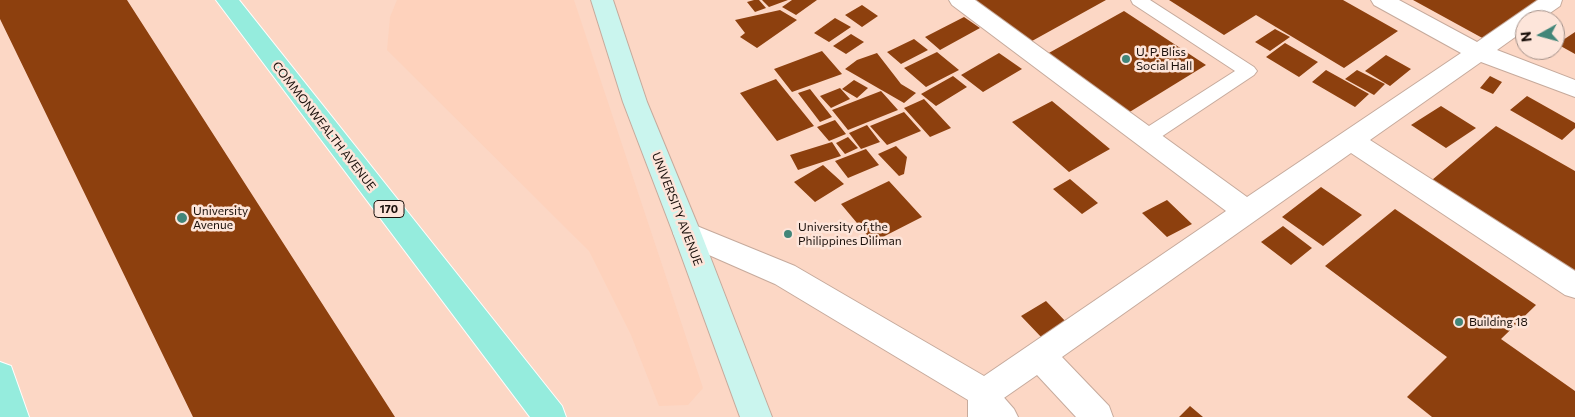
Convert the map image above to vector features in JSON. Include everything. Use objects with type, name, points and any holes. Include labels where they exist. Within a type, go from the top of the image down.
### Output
[{"type":"main road","name":"COMMONWEALTH AVENUE","points":[[228,0],[550,417]]},
{"type":"main road","name":"UNIVERSITY AVENUE","points":[[602,0],[635,102],[687,233],[756,417]]},
{"type":"main road","points":[[0,376],[14,417]]},
{"type":"street","points":[[960,0],[1247,212]]},
{"type":"street","points":[[1382,0],[1478,52],[1575,89]]},
{"type":"street","points":[[687,233],[785,275],[985,405],[1040,356],[1552,1]]},
{"type":"street","points":[[1351,140],[1575,286]]},
{"type":"street","points":[[1040,356],[1097,417]]},
{"type":"lane","points":[[1140,0],[1248,71],[1145,138]]},
{"type":"lane","points":[[985,405],[1006,417]]},
{"type":"shaded area","name":"University of the Philippines Diliman","points":[[0,0],[1575,0],[1575,417],[0,417]]},
{"type":"shaded area","points":[[397,0],[574,0],[703,388],[688,405],[659,406],[631,335],[589,251],[387,50],[390,17]]},
{"type":"building","name":"University Avenue","points":[[0,0],[127,0],[395,417],[193,417],[0,19]]},
{"type":"building","points":[[759,0],[766,8],[755,12],[747,2]]},
{"type":"building","points":[[762,0],[788,0],[769,7]]},
{"type":"building","points":[[792,0],[817,0],[796,15],[782,7]]},
{"type":"building","points":[[975,0],[1106,0],[1032,41]]},
{"type":"building","points":[[1169,0],[1343,0],[1398,31],[1344,68],[1256,15],[1224,35]]},
{"type":"building","points":[[1413,0],[1544,0],[1530,10],[1515,10],[1515,20],[1486,40]]},
{"type":"building","points":[[862,5],[878,16],[862,27],[845,15]]},
{"type":"building","points":[[780,10],[797,20],[757,48],[740,37],[745,33],[735,20]]},
{"type":"building","name":"U. P. Bliss Social Hall","points":[[1124,11],[1206,65],[1128,113],[1047,54]]},
{"type":"building","points":[[964,17],[980,28],[940,50],[925,37]]},
{"type":"building","points":[[835,18],[851,27],[829,42],[814,33]]},
{"type":"building","points":[[1275,29],[1290,37],[1270,51],[1255,42]]},
{"type":"building","points":[[1575,32],[1575,54],[1565,48],[1565,39]]},
{"type":"building","points":[[851,34],[864,42],[846,54],[833,46]]},
{"type":"building","points":[[914,39],[928,50],[901,64],[887,52]]},
{"type":"building","points":[[1285,43],[1318,62],[1299,77],[1266,57]]},
{"type":"building","points":[[822,51],[842,74],[792,92],[774,69]]},
{"type":"building","points":[[937,52],[959,70],[926,87],[904,68]]},
{"type":"building","points":[[877,53],[901,84],[916,93],[904,103],[845,69],[857,60]]},
{"type":"building","points":[[999,53],[1022,69],[983,92],[961,75]]},
{"type":"building","points":[[1386,55],[1411,69],[1390,86],[1365,71]]},
{"type":"building","points":[[1326,70],[1369,94],[1355,107],[1312,82]]},
{"type":"building","points":[[1357,70],[1385,84],[1374,95],[1345,79]]},
{"type":"building","points":[[953,76],[967,87],[936,106],[921,94]]},
{"type":"building","points":[[1490,76],[1502,82],[1493,94],[1480,88]]},
{"type":"building","points":[[776,79],[814,126],[777,141],[740,93]]},
{"type":"building","points":[[854,80],[868,88],[857,98],[842,89]]},
{"type":"building","points":[[840,88],[850,99],[831,108],[820,96]]},
{"type":"building","points":[[810,89],[832,117],[820,122],[798,93]]},
{"type":"building","points":[[881,91],[898,110],[848,130],[832,110]]},
{"type":"building","points":[[1527,96],[1575,123],[1575,128],[1562,140],[1510,110]]},
{"type":"building","points":[[924,99],[951,128],[930,137],[904,108]]},
{"type":"building","points":[[1052,101],[1110,149],[1069,172],[1012,122]]},
{"type":"building","points":[[1441,106],[1476,128],[1446,148],[1411,125]]},
{"type":"building","points":[[904,112],[921,131],[887,145],[870,126]]},
{"type":"building","points":[[835,120],[846,134],[829,141],[817,127]]},
{"type":"building","points":[[867,125],[880,142],[861,149],[849,133]]},
{"type":"building","points":[[1496,126],[1575,171],[1575,271],[1432,180]]},
{"type":"building","points":[[848,137],[858,148],[845,154],[836,143]]},
{"type":"building","points":[[832,142],[841,156],[798,170],[790,155]]},
{"type":"building","points":[[896,146],[907,157],[904,174],[899,176],[878,154]]},
{"type":"building","points":[[866,149],[879,165],[848,178],[835,161]]},
{"type":"building","points":[[823,165],[844,184],[815,202],[794,182]]},
{"type":"building","points":[[1070,179],[1098,203],[1082,214],[1053,189]]},
{"type":"building","points":[[889,181],[922,217],[873,242],[841,204]]},
{"type":"building","points":[[1321,187],[1362,215],[1323,246],[1282,217]]},
{"type":"building","points":[[1167,200],[1192,224],[1167,237],[1142,213]]},
{"type":"building","name":"Building 18","points":[[1395,209],[1536,305],[1501,339],[1575,391],[1575,417],[1432,417],[1407,397],[1447,357],[1325,266]]},
{"type":"building","points":[[1283,226],[1312,248],[1291,265],[1261,242]]},
{"type":"building","points":[[1046,301],[1068,324],[1043,339],[1021,316]]},
{"type":"building","points":[[1190,406],[1203,417],[1179,417]]},
{"type":"place","name":"U. P. Bliss Social Hall","points":[[1126,59]]},
{"type":"place","name":"University Avenue","points":[[182,218]]},
{"type":"place","name":"University of the Philippines Diliman","points":[[788,234]]},
{"type":"place","name":"Building 18","points":[[1459,322]]}]
